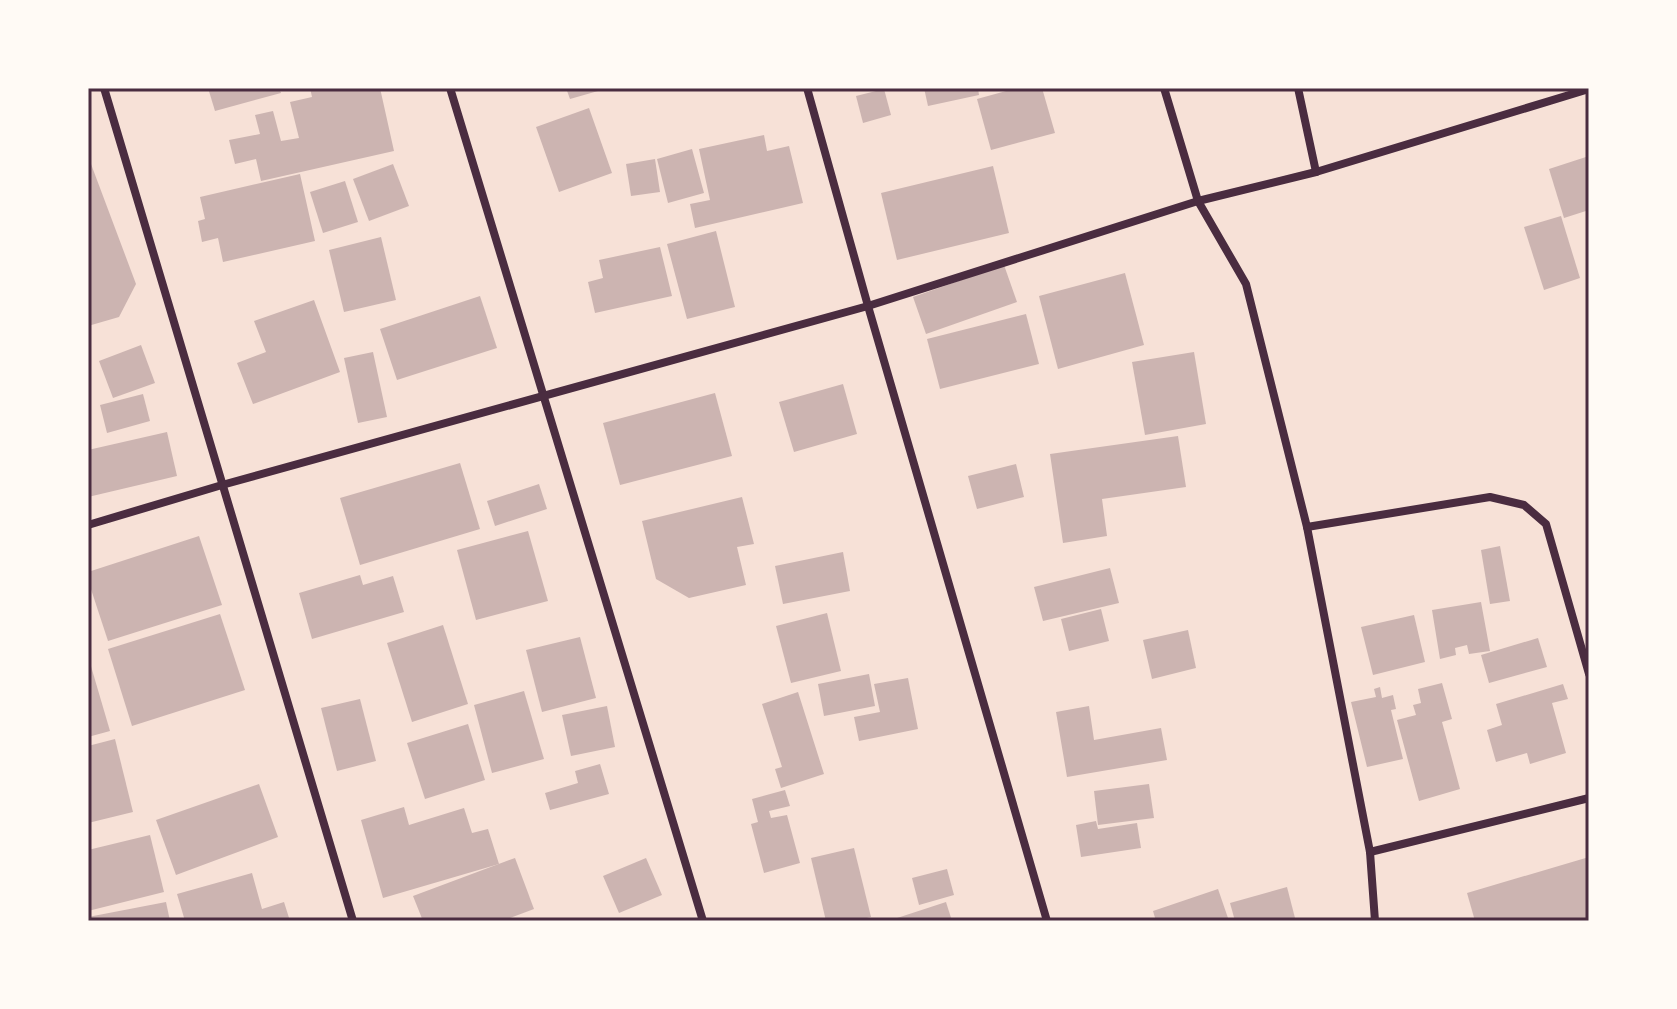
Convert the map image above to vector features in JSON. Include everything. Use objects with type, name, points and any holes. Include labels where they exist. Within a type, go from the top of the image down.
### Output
[{"type":"street","points":[[104,88],[353,921]]},
{"type":"street","points":[[450,88],[703,921]]},
{"type":"street","points":[[807,88],[1047,921]]},
{"type":"street","points":[[1164,88],[1198,201],[1246,284],[1307,527],[1370,852],[1375,921]]},
{"type":"street","points":[[1298,88],[1316,172]]},
{"type":"street","points":[[88,525],[868,306],[1198,201],[1316,172],[1589,89]]},
{"type":"street","points":[[1307,527],[1490,497],[1524,505],[1546,524],[1589,674]]},
{"type":"street","points":[[1370,852],[1589,798]]},
{"type":"building","points":[[208,88],[279,88],[281,93],[215,111]]},
{"type":"building","points":[[310,88],[380,88],[394,151],[261,181],[256,159],[235,164],[229,140],[260,134],[255,115],[273,111],[281,141],[299,138],[290,102],[312,97]]},
{"type":"building","points":[[566,88],[605,88],[605,89],[570,99]]},
{"type":"building","points":[[924,88],[978,88],[979,95],[928,106]]},
{"type":"building","points":[[1017,88],[1042,88],[1055,133],[991,150],[977,99]]},
{"type":"building","points":[[884,89],[891,115],[863,123],[856,96]]},
{"type":"building","points":[[589,108],[612,173],[559,192],[536,127]]},
{"type":"building","points":[[764,135],[767,151],[789,146],[803,203],[695,228],[690,204],[710,200],[699,149]]},
{"type":"building","points":[[692,149],[704,193],[668,203],[657,159]]},
{"type":"building","points":[[88,156],[136,284],[119,317],[88,326]]},
{"type":"building","points":[[1589,156],[1589,210],[1564,218],[1549,169]]},
{"type":"building","points":[[655,159],[660,192],[631,196],[626,164]]},
{"type":"building","points":[[393,164],[409,206],[369,221],[353,179]]},
{"type":"building","points":[[993,166],[1009,233],[897,260],[881,193]]},
{"type":"building","points":[[300,174],[315,241],[223,262],[218,238],[202,242],[198,221],[205,219],[200,197]]},
{"type":"building","points":[[345,181],[358,222],[323,233],[310,192]]},
{"type":"building","points":[[1561,216],[1580,278],[1544,290],[1524,227]]},
{"type":"building","points":[[716,231],[735,307],[687,319],[667,244]]},
{"type":"building","points":[[381,237],[396,300],[344,312],[329,250]]},
{"type":"building","points":[[660,247],[672,296],[595,313],[588,282],[603,278],[599,260]]},
{"type":"building","points":[[1004,265],[1017,302],[926,334],[913,297]]},
{"type":"building","points":[[1125,273],[1144,345],[1058,369],[1039,296]]},
{"type":"building","points":[[480,296],[497,348],[397,380],[380,329]]},
{"type":"building","points":[[314,300],[340,372],[253,404],[237,363],[266,352],[254,321]]},
{"type":"building","points":[[1026,314],[1039,364],[940,389],[927,339]]},
{"type":"building","points":[[141,345],[155,383],[113,398],[99,361]]},
{"type":"building","points":[[373,352],[387,417],[358,423],[344,358]]},
{"type":"building","points":[[1194,352],[1206,424],[1145,435],[1132,362]]},
{"type":"building","points":[[843,384],[857,434],[794,452],[779,402]]},
{"type":"building","points":[[715,393],[732,456],[620,485],[603,423]]},
{"type":"building","points":[[143,394],[150,421],[107,433],[100,405]]},
{"type":"building","points":[[167,432],[177,476],[88,497],[88,450]]},
{"type":"building","points":[[1178,436],[1186,487],[1102,499],[1107,536],[1063,543],[1050,454]]},
{"type":"building","points":[[460,463],[480,529],[360,565],[340,498]]},
{"type":"building","points":[[1016,464],[1024,497],[977,509],[968,476]]},
{"type":"building","points":[[539,484],[547,509],[495,526],[487,501]]},
{"type":"building","points":[[742,497],[754,544],[737,547],[746,585],[689,598],[656,579],[642,521]]},
{"type":"building","points":[[528,531],[548,601],[476,620],[457,550]]},
{"type":"building","points":[[199,536],[222,605],[108,641],[88,572]]},
{"type":"building","points":[[1500,546],[1510,601],[1490,604],[1481,550]]},
{"type":"building","points":[[843,552],[850,591],[783,604],[775,566]]},
{"type":"building","points":[[1110,568],[1119,603],[1043,621],[1034,587]]},
{"type":"building","points":[[360,575],[363,585],[393,576],[404,612],[312,639],[299,593]]},
{"type":"building","points":[[1481,602],[1490,651],[1469,654],[1467,645],[1455,648],[1456,655],[1440,659],[1432,610]]},
{"type":"building","points":[[1101,609],[1109,641],[1069,651],[1061,619]]},
{"type":"building","points":[[827,613],[841,671],[791,683],[776,626]]},
{"type":"building","points":[[220,614],[245,690],[132,726],[108,649]]},
{"type":"building","points":[[1414,615],[1425,662],[1373,675],[1361,627]]},
{"type":"building","points":[[443,625],[468,704],[412,722],[387,643]]},
{"type":"building","points":[[1188,630],[1196,668],[1152,679],[1143,640]]},
{"type":"building","points":[[580,637],[596,698],[542,712],[526,650]]},
{"type":"building","points":[[1538,638],[1547,667],[1489,683],[1481,655]]},
{"type":"building","points":[[88,656],[110,731],[88,737]]},
{"type":"building","points":[[869,674],[875,706],[824,716],[818,684]]},
{"type":"building","points":[[908,678],[918,729],[859,741],[854,717],[880,712],[874,684]]},
{"type":"building","points":[[1442,683],[1452,719],[1442,722],[1460,789],[1419,801],[1397,720],[1416,715],[1413,705],[1421,703],[1418,689]]},
{"type":"building","points":[[1563,684],[1568,699],[1552,703],[1566,753],[1530,764],[1527,753],[1496,762],[1487,730],[1502,725],[1496,704]]},
{"type":"building","points":[[1380,687],[1382,698],[1393,695],[1396,709],[1391,710],[1403,759],[1367,767],[1351,702],[1376,697],[1374,689]]},
{"type":"building","points":[[524,691],[544,759],[492,773],[474,705]]},
{"type":"building","points":[[798,692],[824,774],[781,788],[775,769],[782,767],[762,704]]},
{"type":"building","points":[[360,699],[376,761],[337,771],[321,708]]},
{"type":"building","points":[[607,706],[615,747],[571,756],[562,715]]},
{"type":"building","points":[[1089,706],[1094,740],[1161,728],[1167,760],[1067,777],[1056,712]]},
{"type":"building","points":[[468,724],[485,780],[425,799],[407,743]]},
{"type":"building","points":[[115,739],[133,812],[88,823],[88,746]]},
{"type":"building","points":[[600,764],[609,794],[550,810],[545,793],[578,783],[575,771]]},
{"type":"building","points":[[259,784],[278,837],[176,875],[156,820]]},
{"type":"building","points":[[1149,784],[1154,818],[1098,825],[1094,791]]},
{"type":"building","points":[[785,790],[790,806],[769,811],[771,818],[787,815],[800,863],[764,873],[751,824],[758,822],[752,799]]},
{"type":"building","points":[[404,807],[409,825],[464,808],[472,833],[488,829],[499,864],[383,898],[361,820]]},
{"type":"building","points":[[1096,821],[1098,829],[1137,823],[1141,848],[1081,857],[1076,825]]},
{"type":"building","points":[[150,835],[164,892],[88,911],[88,850]]},
{"type":"building","points":[[854,848],[871,917],[854,921],[826,921],[811,858]]},
{"type":"building","points":[[1589,857],[1589,921],[1475,921],[1467,893]]},
{"type":"building","points":[[515,858],[534,909],[502,921],[423,921],[413,896]]},
{"type":"building","points":[[646,858],[662,895],[619,913],[603,876]]},
{"type":"building","points":[[947,869],[954,895],[919,905],[912,878]]},
{"type":"building","points":[[252,873],[262,909],[284,902],[290,921],[185,921],[177,894]]},
{"type":"building","points":[[1287,887],[1295,918],[1235,921],[1230,903]]},
{"type":"building","points":[[1218,889],[1229,921],[1156,921],[1153,911]]},
{"type":"building","points":[[166,902],[170,921],[88,921],[88,917]]},
{"type":"building","points":[[946,902],[952,921],[891,921],[891,920]]}]
